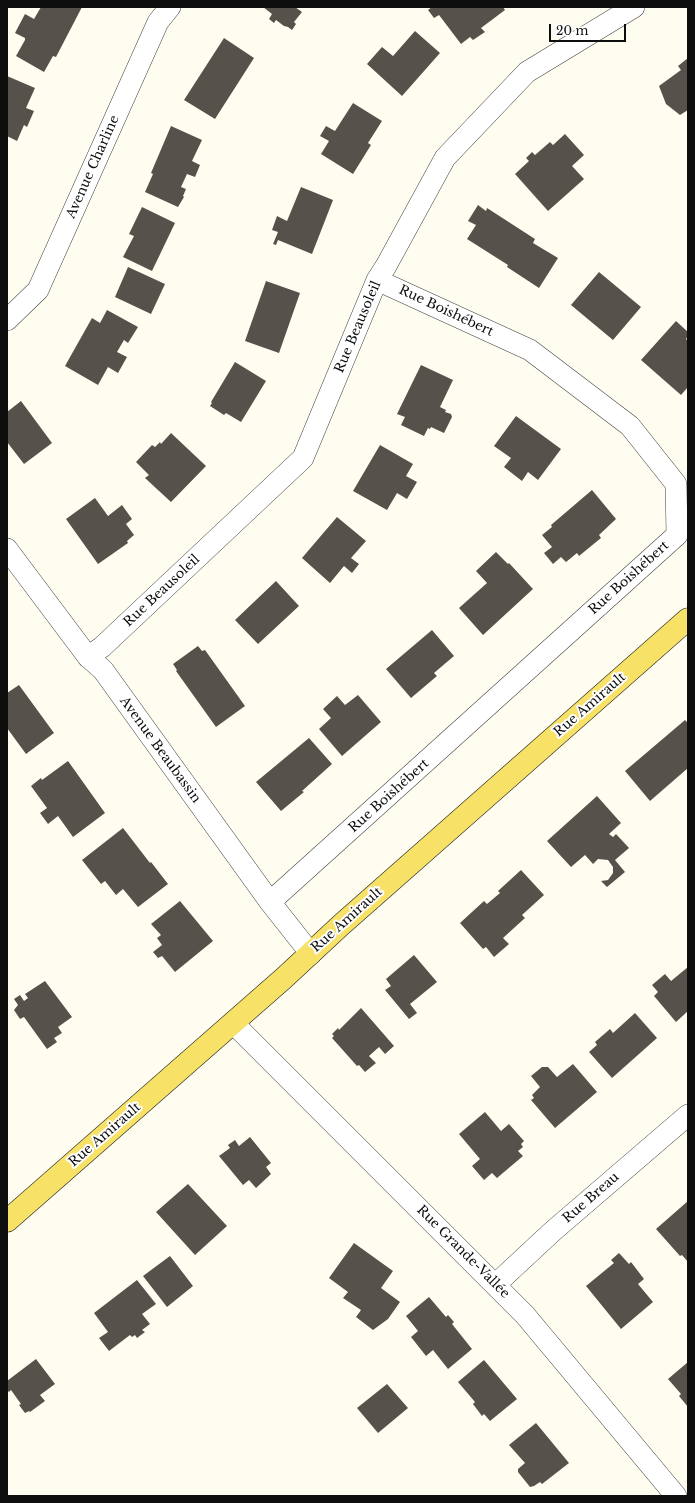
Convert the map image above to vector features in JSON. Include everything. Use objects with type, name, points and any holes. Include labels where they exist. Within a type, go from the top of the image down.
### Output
[{"type":"main road","name":"Rue Amirault","points":[[7,1221],[233,1023],[341,925],[688,618]]},
{"type":"street","name":"Avenue Charline","points":[[7,320],[38,290],[158,22],[170,7]]},
{"type":"street","name":"Rue Beausoleil","points":[[88,657],[102,647],[303,458],[377,280],[445,158],[527,72],[634,7]]},
{"type":"street","name":"Rue Boishébert","points":[[270,902],[678,535],[676,484],[630,426],[530,350],[377,280]]},
{"type":"street","name":"Avenue Beaubassin","points":[[7,548],[88,657],[102,670],[270,902],[310,954]]},
{"type":"street","name":"Rue Grande-Vallée","points":[[233,1023],[496,1284],[525,1315],[676,1496]]},
{"type":"street","name":"Rue Breau","points":[[496,1284],[553,1231],[688,1115]]},
{"type":"building","points":[[41,7],[82,7],[56,57],[53,56],[44,72],[16,56],[25,38],[15,33],[25,14],[34,19]]},
{"type":"building","points":[[263,7],[295,7],[302,12],[294,22],[296,24],[292,30],[276,20],[274,23],[269,19],[272,14]]},
{"type":"building","points":[[432,7],[503,7],[505,10],[481,28],[485,32],[473,40],[470,37],[461,44],[439,15],[434,18],[428,10]]},
{"type":"building","points":[[415,31],[440,53],[402,96],[367,64],[382,47],[393,56]]},
{"type":"building","points":[[224,38],[254,58],[215,119],[184,100]]},
{"type":"building","points":[[688,58],[688,110],[680,115],[666,104],[659,86],[681,70],[678,66]]},
{"type":"building","points":[[7,76],[35,88],[26,108],[34,111],[27,127],[24,125],[17,141],[7,136]]},
{"type":"building","points":[[353,103],[382,121],[368,143],[371,145],[353,174],[321,154],[329,141],[320,136],[326,126],[335,131]]},
{"type":"building","points":[[171,126],[202,140],[192,161],[200,165],[195,177],[187,174],[181,187],[186,189],[183,196],[184,197],[178,207],[145,192],[153,174],[151,173]]},
{"type":"building","points":[[565,134],[584,155],[572,166],[584,179],[548,211],[515,174],[529,161],[526,158],[532,152],[535,155],[550,142],[553,145]]},
{"type":"building","points":[[301,187],[333,200],[312,254],[278,240],[276,245],[273,244],[278,232],[272,230],[277,216],[287,221]]},
{"type":"building","points":[[478,205],[486,211],[487,208],[535,239],[533,243],[558,258],[539,288],[507,267],[508,265],[467,239],[476,225],[468,221]]},
{"type":"building","points":[[142,207],[175,223],[152,271],[123,257],[134,236],[129,234]]},
{"type":"building","points":[[128,267],[165,284],[151,314],[115,297]]},
{"type":"building","points":[[599,272],[641,307],[613,340],[571,305]]},
{"type":"building","points":[[266,281],[300,293],[279,353],[245,341]]},
{"type":"building","points":[[107,310],[138,327],[128,343],[124,340],[117,352],[127,357],[118,373],[108,367],[98,385],[65,366],[92,318],[100,323]]},
{"type":"building","points":[[676,321],[688,332],[686,339],[688,341],[688,387],[681,395],[641,360]]},
{"type":"building","points":[[235,362],[266,381],[241,422],[226,413],[224,415],[210,406]]},
{"type":"building","points":[[421,365],[453,380],[440,407],[446,410],[445,412],[451,414],[452,417],[444,433],[431,427],[430,429],[428,428],[424,436],[401,425],[405,417],[397,414]]},
{"type":"building","points":[[21,401],[52,443],[24,464],[7,442],[7,412]]},
{"type":"building","points":[[516,416],[561,449],[538,480],[528,472],[522,481],[504,467],[511,458],[494,446]]},
{"type":"building","points":[[171,433],[206,466],[171,502],[145,478],[149,475],[136,462],[152,445],[155,447],[160,442],[161,444]]},
{"type":"building","points":[[380,445],[413,464],[406,476],[417,482],[407,499],[397,493],[387,510],[353,491]]},
{"type":"building","points":[[592,490],[616,519],[599,535],[601,538],[579,556],[577,553],[566,562],[561,557],[553,564],[544,553],[552,547],[542,535],[552,527],[551,525]]},
{"type":"building","points":[[95,498],[108,516],[122,505],[132,519],[126,524],[134,535],[127,541],[128,543],[98,564],[66,519]]},
{"type":"building","points":[[337,517],[366,541],[351,558],[359,564],[352,573],[344,566],[330,583],[302,558]]},
{"type":"building","points":[[496,552],[508,564],[509,563],[533,589],[483,635],[459,608],[487,583],[476,571]]},
{"type":"building","points":[[276,581],[299,606],[258,644],[235,620]]},
{"type":"building","points":[[432,630],[454,656],[434,673],[437,676],[411,698],[386,669]]},
{"type":"building","points":[[198,646],[202,651],[205,650],[245,706],[216,727],[176,671],[177,670],[173,664]]},
{"type":"building","points":[[19,685],[54,733],[26,754],[7,728],[7,693]]},
{"type":"building","points":[[358,695],[381,722],[342,756],[319,729],[331,718],[323,709],[337,696],[345,705]]},
{"type":"building","points":[[685,720],[688,723],[688,768],[650,801],[625,771]]},
{"type":"building","points":[[309,738],[332,764],[302,791],[304,792],[281,811],[256,782]]},
{"type":"building","points":[[68,761],[105,813],[73,837],[58,816],[48,824],[40,813],[47,808],[31,786]]},
{"type":"building","points":[[597,796],[621,823],[609,834],[613,837],[616,834],[629,848],[615,860],[625,872],[607,887],[601,881],[608,880],[613,873],[613,867],[608,860],[598,859],[593,864],[585,855],[571,867],[547,841]]},
{"type":"building","points":[[123,828],[168,884],[138,907],[123,889],[116,895],[105,881],[101,884],[82,860]]},
{"type":"building","points":[[521,870],[544,895],[522,915],[525,918],[503,938],[509,944],[494,957],[486,947],[483,949],[460,923],[484,901],[487,904],[500,893],[498,891]]},
{"type":"building","points":[[180,901],[213,941],[175,972],[162,956],[158,958],[153,952],[162,945],[157,938],[161,935],[151,924]]},
{"type":"building","points":[[414,955],[437,982],[410,1004],[417,1013],[409,1019],[385,990],[391,986],[386,979]]},
{"type":"building","points":[[688,967],[688,1011],[676,1022],[654,996],[658,992],[652,985],[665,974],[671,981]]},
{"type":"building","points":[[45,981],[72,1017],[58,1027],[62,1033],[54,1038],[57,1042],[47,1049],[24,1017],[20,1019],[14,1010],[18,1005],[14,999],[20,995],[24,1001],[28,998],[25,994]]},
{"type":"building","points":[[361,1008],[394,1046],[385,1054],[379,1047],[369,1056],[376,1063],[365,1072],[359,1065],[357,1066],[332,1038],[334,1036],[332,1034],[338,1028],[339,1030]]},
{"type":"building","points":[[635,1013],[657,1038],[612,1078],[589,1052],[597,1045],[595,1042],[610,1029],[613,1033]]},
{"type":"building","points":[[573,1064],[597,1092],[555,1128],[531,1100],[534,1098],[532,1095],[540,1087],[531,1076],[542,1067],[548,1067],[557,1077]]},
{"type":"building","points":[[485,1112],[501,1131],[509,1124],[524,1141],[521,1144],[523,1147],[518,1151],[523,1156],[497,1178],[492,1173],[484,1180],[472,1166],[480,1159],[459,1134]]},
{"type":"building","points":[[250,1137],[271,1163],[266,1167],[271,1174],[256,1188],[249,1180],[243,1185],[219,1156],[230,1148],[228,1145],[235,1140],[239,1146]]},
{"type":"building","points":[[188,1184],[227,1226],[195,1255],[156,1212]]},
{"type":"building","points":[[688,1201],[688,1262],[682,1255],[680,1256],[656,1229]]},
{"type":"building","points":[[354,1243],[393,1271],[381,1288],[400,1302],[388,1319],[373,1330],[356,1317],[361,1310],[343,1298],[348,1292],[329,1278]]},
{"type":"building","points":[[619,1253],[629,1264],[631,1262],[644,1279],[638,1284],[653,1302],[621,1329],[586,1286],[614,1263],[611,1260]]},
{"type":"building","points":[[170,1256],[193,1286],[167,1307],[143,1276]]},
{"type":"building","points":[[137,1280],[156,1304],[142,1314],[150,1324],[142,1330],[145,1332],[137,1338],[135,1335],[132,1337],[130,1335],[109,1351],[99,1338],[108,1332],[94,1313]]},
{"type":"building","points":[[429,1297],[446,1317],[448,1315],[454,1322],[452,1324],[472,1349],[448,1369],[433,1350],[426,1356],[411,1337],[418,1331],[406,1316]]},
{"type":"building","points":[[36,1359],[55,1384],[40,1395],[45,1401],[30,1412],[25,1413],[19,1405],[21,1404],[11,1390],[9,1392],[7,1390],[7,1381]]},
{"type":"building","points":[[484,1360],[517,1399],[490,1421],[484,1414],[482,1416],[473,1404],[475,1402],[458,1382]]},
{"type":"building","points":[[688,1362],[688,1407],[679,1396],[681,1394],[668,1379]]},
{"type":"building","points":[[387,1384],[408,1408],[378,1433],[357,1408]]},
{"type":"building","points":[[536,1423],[569,1463],[542,1484],[540,1482],[530,1487],[518,1472],[518,1469],[525,1463],[509,1445]]}]
